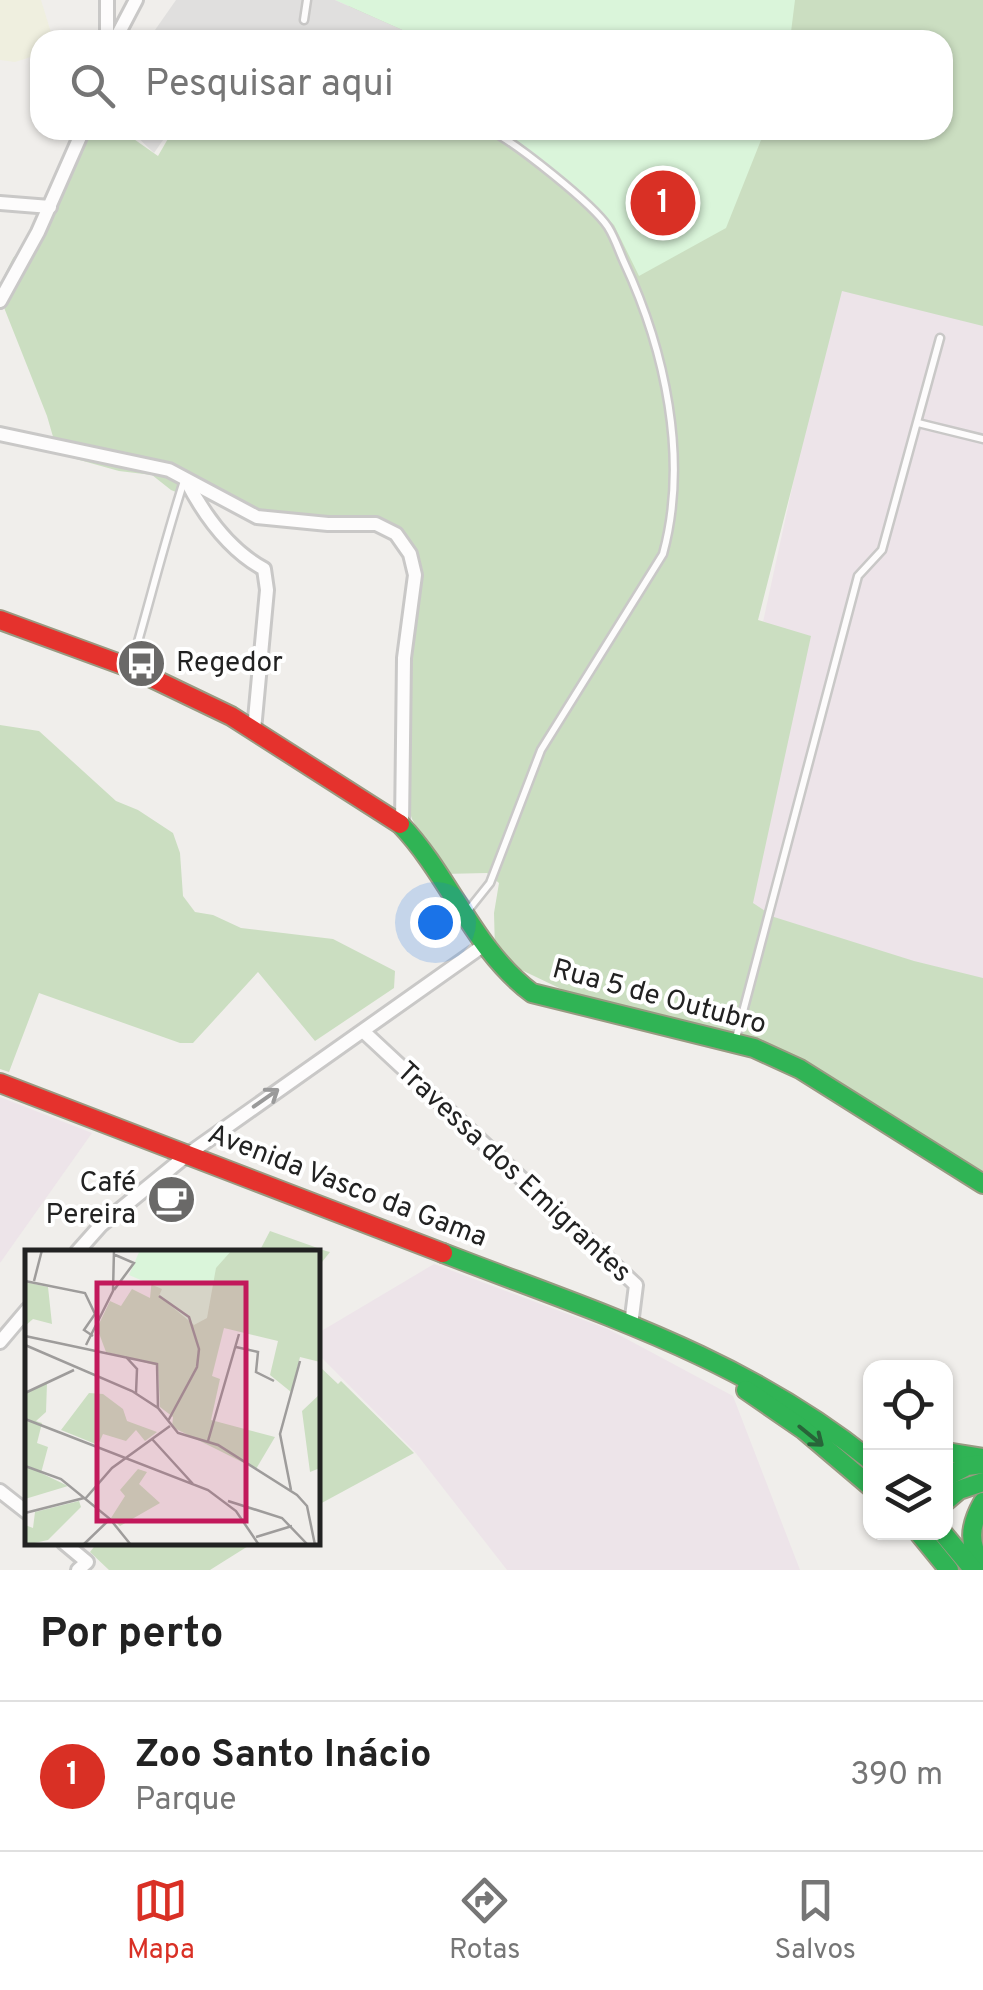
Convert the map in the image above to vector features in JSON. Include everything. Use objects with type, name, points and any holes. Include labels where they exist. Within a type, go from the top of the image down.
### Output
[{"type":"main road","name":"Rua 5 de Outubro","points":[[0,620],[131,668],[231,716],[402,826],[484,945],[508,974],[532,993],[754,1048],[800,1069],[983,1184]]},
{"type":"main road","name":"Avenida Vasco da Gama","points":[[0,1083],[733,1367],[834,1429],[863,1454]]},
{"type":"main road","name":"Avenida Vasco da Gama","points":[[673,1342],[762,1399],[843,1463]]},
{"type":"main road","points":[[733,1367],[781,1386],[863,1444]]},
{"type":"main road","points":[[953,1451],[983,1461]]},
{"type":"main road","points":[[953,1473],[983,1461]]},
{"type":"main road","points":[[843,1463],[863,1473]]},
{"type":"main road","points":[[843,1463],[863,1480]]},
{"type":"main road","points":[[953,1495],[983,1482]]},
{"type":"main road","points":[[983,1502],[970,1526],[971,1550],[983,1568]]},
{"type":"main road","points":[[926,1540],[949,1570]]},
{"type":"main road","points":[[949,1540],[973,1570]]},
{"type":"street","points":[[107,0],[110,30]]},
{"type":"street","points":[[117,30],[136,0]]},
{"type":"street","points":[[0,301],[50,207],[79,140]]},
{"type":"street","points":[[0,203],[50,207]]},
{"type":"street","points":[[0,434],[169,470],[257,517],[376,524],[396,534],[410,554],[415,574],[404,658],[402,826]]},
{"type":"street","points":[[185,478],[198,503],[225,538],[246,559],[264,569],[266,590],[254,730]]},
{"type":"street","points":[[79,1250],[101,1225],[186,1154],[484,945]]},
{"type":"street","name":"Travessa dos Emigrantes","points":[[364,1032],[636,1286],[631,1325]]},
{"type":"street","points":[[0,1342],[25,1312]]},
{"type":"street","points":[[0,1491],[25,1512]]},
{"type":"street","points":[[67,1545],[88,1567]]},
{"type":"lane","points":[[304,20],[307,0]]},
{"type":"lane","points":[[466,914],[490,883],[540,750],[663,554],[674,494],[672,435],[664,387],[643,305],[607,226],[508,140]]},
{"type":"lane","points":[[735,1044],[858,576],[882,550],[940,338]]},
{"type":"lane","points":[[918,423],[983,439]]},
{"type":"lane","points":[[131,668],[153,593],[158,560],[185,478]]},
{"type":"shaded area","points":[[176,0],[335,0],[402,30],[155,30]]},
{"type":"shaded area","points":[[140,140],[163,140],[154,153]]},
{"type":"shaded area","points":[[845,271],[983,301],[983,980],[722,961],[804,637],[763,622],[817,373]]},
{"type":"shaded area","points":[[0,1097],[92,1133],[0,1263]]},
{"type":"shaded area","points":[[434,1264],[608,1329],[733,1396],[800,1570],[507,1570],[415,1452],[320,1356],[320,1332]]},
{"type":"green space","points":[[0,0],[41,0],[50,30],[30,30],[30,57],[15,62],[0,60]]},
{"type":"green space","points":[[335,0],[795,0],[791,30],[402,30]]},
{"type":"green space","points":[[345,0],[983,0],[983,326],[842,291],[758,620],[811,636],[753,903],[774,917],[914,961],[983,978],[983,1189],[771,1059],[580,998],[511,965],[495,951],[494,913],[499,883],[487,873],[443,874],[412,819],[398,775],[409,578],[404,551],[382,528],[193,499],[171,490],[152,475],[119,471],[58,454],[1,300],[4,276],[28,241],[80,140],[135,140],[158,156],[167,140],[953,140],[953,30],[362,30]]},
{"type":"green space","points":[[516,140],[761,140],[726,228],[639,276],[614,225]]},
{"type":"green space","points":[[0,725],[39,731],[116,801],[173,833],[180,853],[183,896],[195,912],[213,915],[241,928],[333,939],[395,971],[394,988],[315,1041],[258,972],[193,1043],[180,1043],[39,993],[9,1072],[0,1069]]},
{"type":"green space","points":[[270,1231],[330,1252],[320,1264],[320,1250],[260,1250]]},
{"type":"green space","points":[[320,1367],[338,1384],[341,1381],[414,1453],[320,1504]]},
{"type":"green space","points":[[95,1545],[250,1545],[210,1570],[109,1570],[90,1552]]},
{"type":"traffic: fast","points":[[400,824],[418,844],[477,934],[511,975],[532,993],[754,1048],[800,1069],[983,1184]]},
{"type":"traffic: fast","points":[[443,1253],[611,1317],[718,1364],[770,1392],[863,1455]]},
{"type":"traffic: fast","points":[[746,1390],[804,1430],[863,1480]]},
{"type":"traffic: fast","points":[[953,1453],[983,1458]]},
{"type":"traffic: fast","points":[[953,1473],[983,1464]]},
{"type":"traffic: fast","points":[[953,1495],[983,1482]]},
{"type":"traffic: fast","points":[[983,1502],[972,1535],[983,1568]]},
{"type":"traffic: fast","points":[[925,1540],[949,1570]]},
{"type":"traffic: fast","points":[[949,1540],[972,1568]]},
{"type":"traffic: jam","points":[[0,620],[131,668],[231,716],[400,824]]},
{"type":"traffic: jam","points":[[0,1083],[443,1253]]},
{"type":"place","name":"Zoo Santo Inácio","points":[[663,203]]},
{"type":"place","name":"Regedor","points":[[141,664]]},
{"type":"place","name":"Café Pereira","points":[[171,1200]]}]
